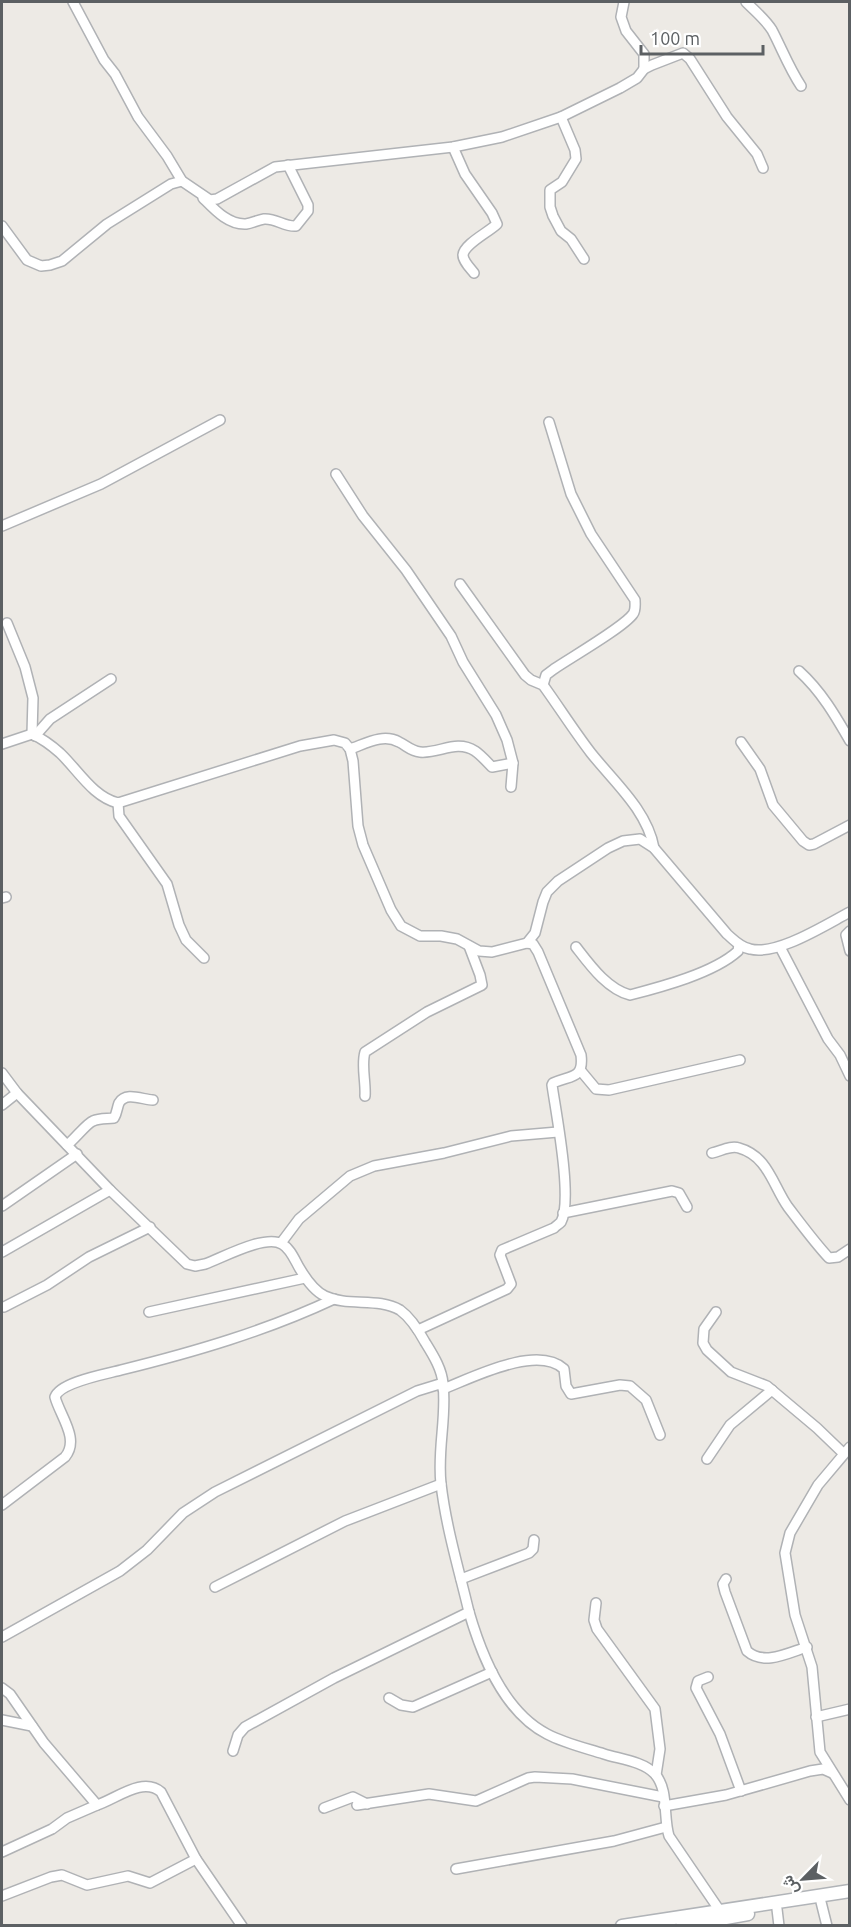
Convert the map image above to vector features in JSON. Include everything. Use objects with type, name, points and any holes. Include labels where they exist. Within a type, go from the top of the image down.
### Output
[{"type":"main road","points":[[681,1926],[849,1891]]},
{"type":"main road","points":[[622,1926],[722,1918],[849,1898]]},
{"type":"street","points":[[73,2],[138,117],[167,156],[182,182],[201,196],[219,214],[239,224],[264,219],[296,226],[308,211],[308,205],[288,165]]},
{"type":"street","points":[[624,2],[621,16],[626,31],[644,54],[644,69]]},
{"type":"street","points":[[746,2],[762,16],[771,29],[789,68],[801,86]]},
{"type":"street","points":[[201,196],[210,200],[217,199],[275,167],[453,147],[502,137],[561,117],[637,78],[644,69],[683,53],[687,54],[727,117],[757,154],[763,168]]},
{"type":"street","points":[[561,117],[575,150],[576,159],[562,183],[550,190],[550,207],[561,231],[571,239],[584,259]]},
{"type":"street","points":[[453,147],[465,174],[497,224],[464,251],[464,259],[474,273]]},
{"type":"street","points":[[2,226],[27,260],[41,266],[50,265],[62,261],[107,224],[171,183],[182,182]]},
{"type":"street","points":[[2,526],[101,484],[220,420]]},
{"type":"street","points":[[543,685],[546,675],[621,624],[634,614],[636,607],[635,600],[591,534],[571,494],[549,422]]},
{"type":"street","points":[[336,474],[363,516],[406,570],[450,636],[463,662],[496,715],[507,740],[513,763],[511,787]]},
{"type":"street","points":[[460,584],[525,675],[543,685],[590,751],[644,820],[654,848]]},
{"type":"street","points":[[7,623],[25,667],[33,698],[34,735]]},
{"type":"street","points":[[799,670],[816,686],[849,741]]},
{"type":"street","points":[[2,744],[34,735],[46,723],[111,679]]},
{"type":"street","points":[[34,735],[46,741],[60,753],[99,794],[109,801],[118,803],[319,741],[334,740],[345,743],[353,761],[358,826],[363,845],[391,910],[401,926],[420,936],[450,938],[479,951],[492,952],[526,943],[533,944],[581,1055],[583,1068],[573,1076],[553,1083],[565,1189],[563,1213],[559,1224],[500,1252],[511,1284],[507,1289],[418,1330]]},
{"type":"street","points":[[350,750],[382,738],[398,741],[408,749],[421,752],[458,746],[466,747],[476,751],[492,767],[513,763]]},
{"type":"street","points":[[741,742],[760,769],[773,806],[808,845],[849,825]]},
{"type":"street","points":[[118,803],[119,816],[167,884],[179,925],[186,940],[204,958]]},
{"type":"street","points":[[526,943],[536,933],[547,892],[558,881],[608,848],[623,841],[640,839],[654,848],[669,864],[727,934],[739,945],[751,950],[767,950],[780,946],[849,912]]},
{"type":"street","points":[[849,931],[846,935],[849,951]]},
{"type":"street","points":[[576,947],[595,972],[622,993],[630,995],[692,975],[726,960],[738,951],[739,945]]},
{"type":"street","points":[[365,1096],[363,1061],[365,1052],[427,1012],[482,985],[470,946]]},
{"type":"street","points":[[780,946],[828,1039],[840,1055],[849,1076]]},
{"type":"street","points":[[581,1071],[596,1089],[609,1090],[740,1060]]},
{"type":"street","points":[[2,1073],[17,1093],[110,1190],[188,1264],[195,1266],[205,1264],[271,1240],[281,1243],[289,1250],[305,1278],[317,1291],[334,1299],[394,1308],[408,1317],[440,1369],[443,1386],[439,1458],[441,1484],[474,1629],[492,1672],[522,1717],[547,1734],[639,1765],[656,1775],[661,1785],[666,1827],[673,1843],[722,1918]]},
{"type":"street","points":[[2,1105],[17,1093]]},
{"type":"street","points":[[67,1145],[89,1124],[99,1119],[114,1118],[119,1103],[125,1098],[137,1097],[153,1100]]},
{"type":"street","points":[[281,1243],[299,1219],[350,1176],[374,1166],[444,1153],[511,1136],[558,1132]]},
{"type":"street","points":[[712,1153],[732,1147],[749,1152],[765,1165],[788,1206],[829,1258],[838,1257],[849,1249]]},
{"type":"street","points":[[2,1206],[77,1154]]},
{"type":"street","points":[[2,1252],[110,1190]]},
{"type":"street","points":[[563,1213],[672,1191],[679,1193],[687,1207]]},
{"type":"street","points":[[4,1307],[47,1285],[89,1257],[150,1227]]},
{"type":"street","points":[[148,1312],[305,1278]]},
{"type":"street","points":[[2,1505],[70,1450],[71,1436],[55,1397],[61,1388],[86,1379],[228,1341],[334,1299]]},
{"type":"street","points":[[716,1312],[704,1329],[703,1343],[706,1350],[731,1372],[753,1379],[772,1390],[846,1450],[818,1485],[790,1533],[786,1545],[786,1561],[793,1605],[812,1667],[819,1752],[817,1762],[810,1771]]},
{"type":"street","points":[[2,1637],[120,1571],[147,1550],[183,1513],[215,1492],[417,1391],[443,1386],[524,1361],[553,1363],[564,1369],[566,1386],[571,1394],[620,1385],[635,1389],[650,1406],[660,1435]]},
{"type":"street","points":[[706,1459],[730,1425],[772,1390]]},
{"type":"street","points":[[214,1587],[345,1521],[441,1484]]},
{"type":"street","points":[[461,1579],[525,1556],[531,1551],[534,1540]]},
{"type":"street","points":[[726,1579],[723,1584],[724,1592],[747,1651],[753,1657],[763,1659],[774,1657],[807,1647]]},
{"type":"street","points":[[596,1603],[594,1620],[597,1629],[655,1709],[660,1749],[656,1775]]},
{"type":"street","points":[[234,1751],[238,1736],[245,1727],[334,1678],[470,1612]]},
{"type":"street","points":[[389,1698],[406,1707],[413,1707],[492,1672]]},
{"type":"street","points":[[708,1677],[698,1681],[696,1688],[720,1734],[741,1791]]},
{"type":"street","points":[[2,1688],[10,1694],[44,1743],[97,1805]]},
{"type":"street","points":[[816,1717],[849,1709]]},
{"type":"street","points":[[2,1720],[32,1726]]},
{"type":"street","points":[[819,1752],[849,1800]]},
{"type":"street","points":[[324,1808],[353,1797],[362,1805],[429,1794],[476,1801],[535,1777],[572,1779],[664,1801],[741,1791],[810,1771],[823,1769],[832,1773]]},
{"type":"street","points":[[2,1852],[52,1829],[67,1818],[136,1788],[156,1787],[161,1792],[196,1859],[242,1926]]},
{"type":"street","points":[[456,1869],[614,1841],[666,1827]]},
{"type":"street","points":[[2,1896],[62,1875],[87,1885],[128,1876],[150,1883],[196,1859]]},
{"type":"street","points":[[821,1902],[827,1926]]},
{"type":"street","points":[[777,1909],[779,1926]]}]
